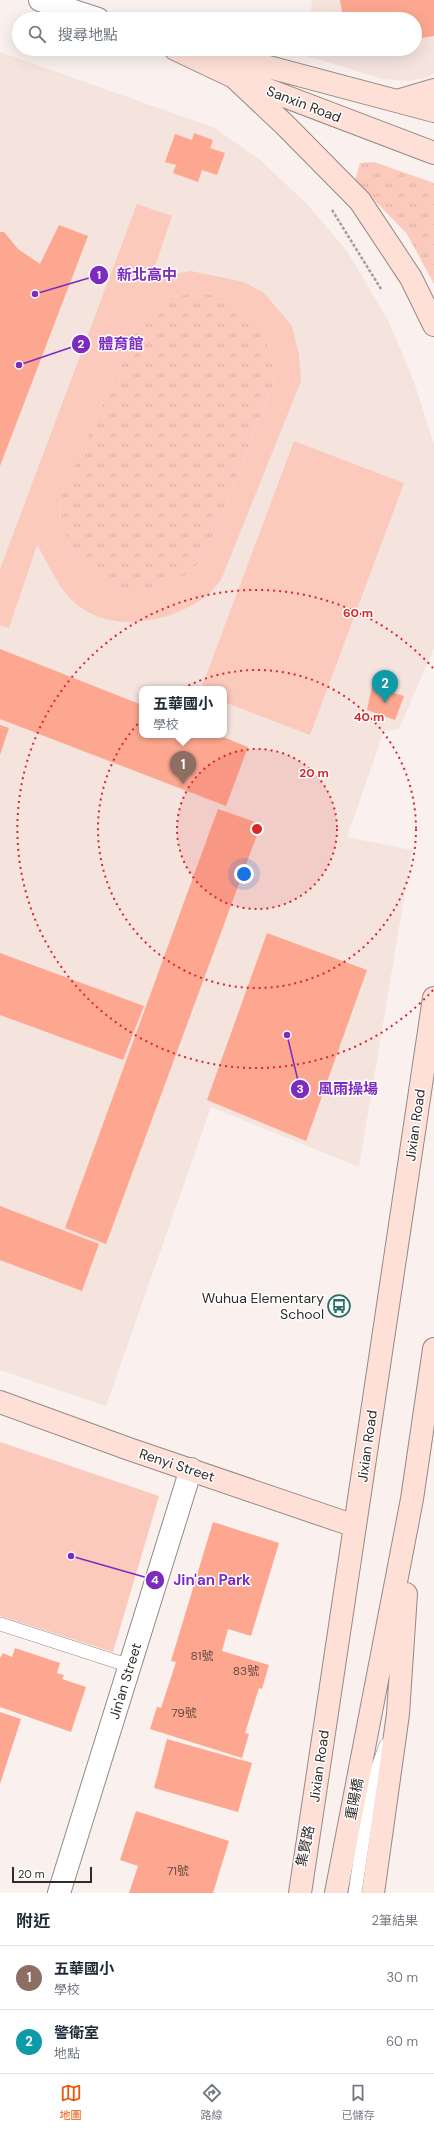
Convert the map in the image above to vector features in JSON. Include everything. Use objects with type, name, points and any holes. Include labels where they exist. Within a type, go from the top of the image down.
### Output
[{"type":"main road","name":"Sanxin Road","points":[[190,56],[234,77],[434,153]]},
{"type":"main road","name":"Sanxin Road","points":[[227,56],[434,111]]},
{"type":"main road","points":[[234,77],[285,125],[360,201],[411,278],[434,325]]},
{"type":"main road","points":[[397,101],[434,90]]},
{"type":"main road","name":"Jixian Road","points":[[300,1893],[434,998]]},
{"type":"main road","points":[[336,1893],[412,1499],[434,1350]]},
{"type":"main road","name":"Renyi Street","points":[[0,1402],[129,1449],[355,1526]]},
{"type":"main road","points":[[373,1893],[398,1714],[412,1499]]},
{"type":"main road","name":"集賢路","points":[[295,1893],[314,1799]]},
{"type":"street","points":[[40,0],[72,5],[85,12]]},
{"type":"street","name":"Jin'an Street","points":[[59,1893],[191,1469]]},
{"type":"lane","points":[[0,1624],[130,1666]]},
{"type":"lane","name":"重陽橋","points":[[355,1893],[371,1786],[398,1714]]},
{"type":"path","points":[[332,209],[382,289]]},
{"type":"shaded area","points":[[312,0],[434,0],[434,74],[426,78],[407,81],[383,79],[307,56],[422,56],[422,12],[311,12]]},
{"type":"shaded area","points":[[0,52],[215,128],[260,160],[308,205],[347,251],[389,322],[414,382],[434,444],[434,648],[399,729],[384,731],[347,837],[412,850],[359,1167],[211,1107],[106,1406],[0,1370]]},
{"type":"green space","points":[[374,162],[434,183],[434,284],[407,234],[355,180],[360,163]]},
{"type":"green space","points":[[137,204],[172,216],[149,284],[174,274],[191,271],[244,282],[264,293],[292,326],[299,355],[301,381],[221,580],[204,598],[171,615],[153,620],[135,622],[117,621],[99,617],[83,609],[69,597],[37,545],[9,628],[0,625],[0,569]],"holes":[[[197,292],[227,299],[238,305],[255,321],[266,342],[276,377],[205,557],[174,583],[164,587],[134,591],[114,589],[105,585],[96,578],[73,551],[67,540],[61,521],[61,496],[143,314],[167,298]]]},
{"type":"green space","points":[[197,292],[227,299],[248,313],[255,321],[266,342],[276,376],[205,557],[174,583],[164,587],[134,591],[114,589],[105,585],[96,578],[73,551],[63,530],[61,521],[61,496],[143,314],[167,298]]},
{"type":"green space","points":[[294,441],[404,483],[310,735],[227,703],[227,686],[202,686]]},
{"type":"green space","points":[[0,1442],[159,1496],[113,1652],[0,1616]]},
{"type":"building","points":[[340,0],[434,0],[434,36],[422,38],[422,12],[342,12]]},
{"type":"building","points":[[194,133],[213,140],[210,148],[225,153],[217,175],[202,170],[198,182],[173,173],[176,165],[165,162],[175,134],[192,140]]},
{"type":"building","points":[[59,225],[88,236],[0,466],[0,232],[4,232],[18,249],[40,264]]},
{"type":"building","points":[[0,649],[139,704],[139,738],[226,738],[248,747],[226,806],[0,719]]},
{"type":"building","points":[[372,686],[404,696],[395,720],[367,710]]},
{"type":"building","points":[[0,725],[9,728],[0,755]]},
{"type":"building","points":[[218,809],[261,824],[106,1244],[65,1228]]},
{"type":"building","points":[[267,933],[367,970],[306,1141],[207,1100]]},
{"type":"building","points":[[0,953],[144,1006],[123,1060],[0,1015]]},
{"type":"building","points":[[0,1206],[99,1244],[82,1291],[0,1260]]},
{"type":"building","points":[[213,1522],[279,1543],[251,1636],[228,1629],[222,1651],[269,1665],[262,1689],[259,1688],[245,1733],[249,1734],[242,1758],[150,1729],[157,1707],[161,1708],[176,1662],[171,1661]]},
{"type":"building","points":[[15,1648],[60,1663],[57,1673],[64,1675],[62,1679],[86,1687],[71,1732],[0,1707],[0,1658],[3,1653],[12,1657]]},
{"type":"building","points":[[0,1712],[21,1719],[0,1784]]},
{"type":"building","points":[[167,1739],[252,1763],[238,1812],[154,1788]]},
{"type":"building","points":[[136,1811],[229,1841],[213,1893],[129,1893],[138,1866],[120,1860]]},
{"type":"place","name":"新北高中","points":[[35,294]]},
{"type":"place","name":"體育館","points":[[19,365]]},
{"type":"place","name":"警衛室","points":[[385,703]]},
{"type":"place","name":"五華國小","points":[[183,784]]},
{"type":"place","name":"風雨操場","points":[[287,1035]]},
{"type":"place","name":"Wuhua Elementary School","points":[[339,1306]]},
{"type":"place","name":"Jin'an Park","points":[[71,1556]]}]
